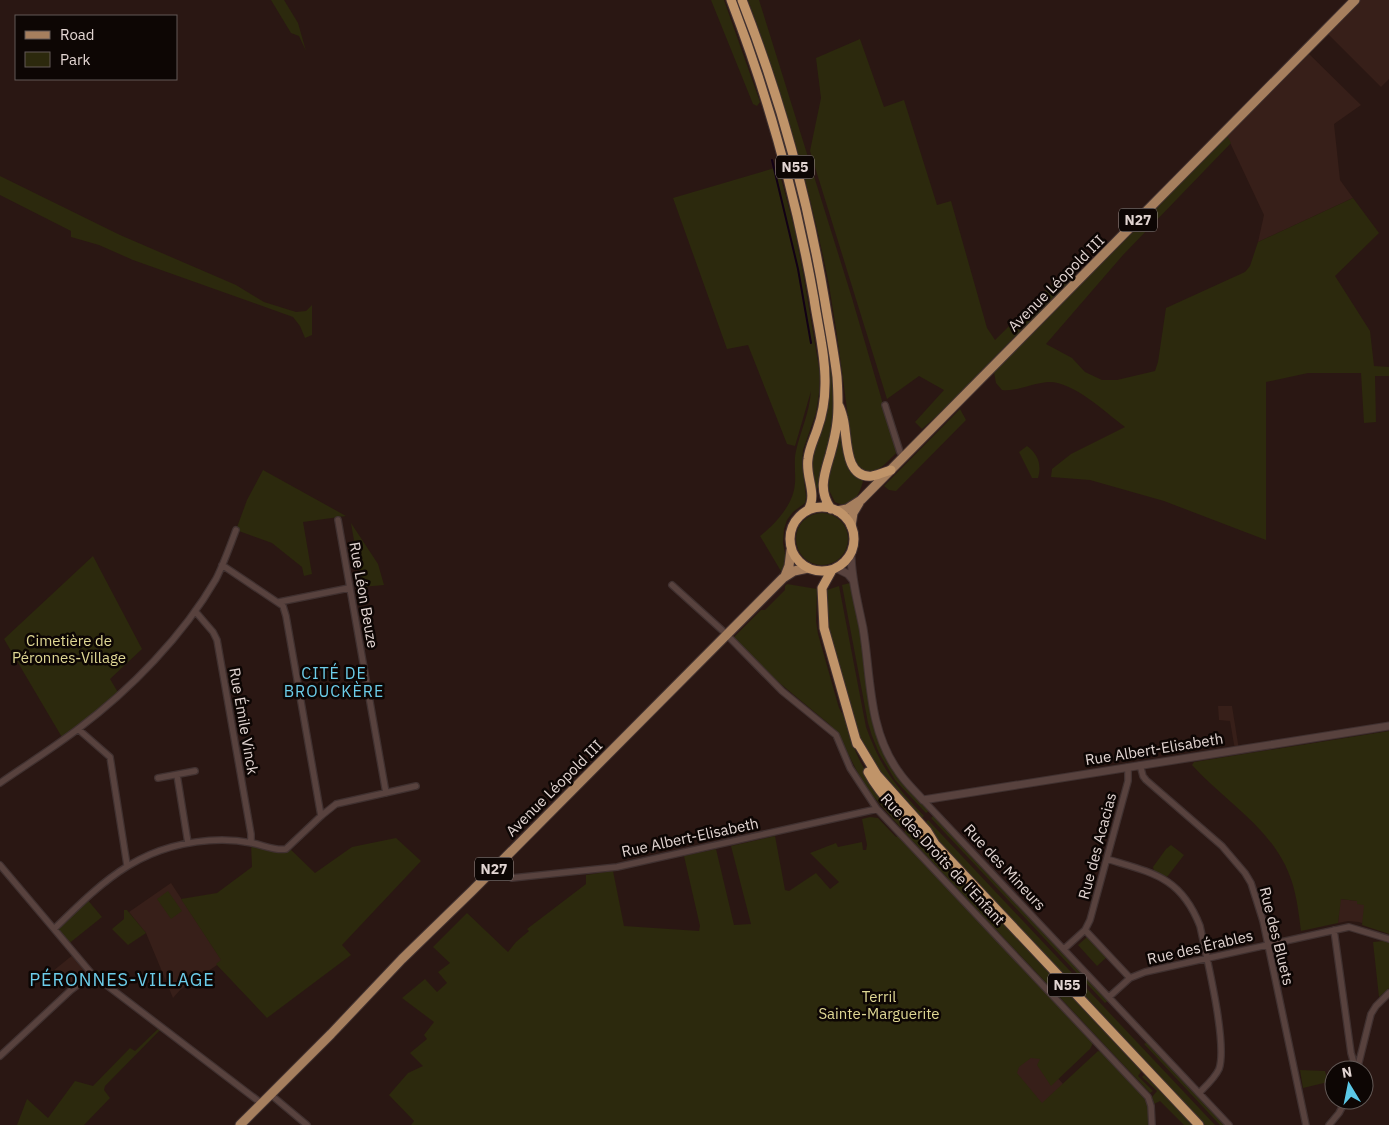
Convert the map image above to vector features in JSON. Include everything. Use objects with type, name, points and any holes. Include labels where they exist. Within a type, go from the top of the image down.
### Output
[{"type":"highway","name":"N55","points":[[730,0],[754,67],[788,181],[810,278],[823,358],[824,397],[818,428],[807,462],[812,495],[812,502],[808,510]]},
{"type":"highway","name":"N55","points":[[742,0],[766,66],[810,223],[831,338],[838,404],[834,440],[823,480],[824,496],[834,510]]},
{"type":"highway","points":[[838,404],[843,417],[850,460],[854,469],[860,474],[872,476],[891,470]]},
{"type":"highway","name":"N27","points":[[791,550],[790,532],[794,523],[808,510],[823,507],[834,510]]},
{"type":"highway","points":[[834,510],[843,515],[851,526]]},
{"type":"highway","name":"N27","points":[[851,526],[854,539],[851,552]]},
{"type":"highway","points":[[791,550],[799,562],[809,569]]},
{"type":"highway","points":[[822,588],[834,569],[845,561],[851,552]]},
{"type":"highway","name":"N55","points":[[809,569],[822,588],[824,628],[856,740],[877,775],[927,831],[935,844],[1199,1125]]},
{"type":"highway","name":"N27","points":[[809,569],[823,571],[834,569]]},
{"type":"main road","name":"Avenue Léopold III","points":[[834,510],[847,509],[861,500],[904,458],[1355,0]]},
{"type":"main road","name":"Avenue Léopold III","points":[[851,526],[853,513],[861,500]]},
{"type":"main road","name":"Avenue Léopold III","points":[[783,578],[789,566],[791,550]]},
{"type":"main road","name":"Avenue Léopold III","points":[[240,1125],[402,959],[783,578],[794,570],[809,569]]},
{"type":"street","points":[[885,405],[900,452],[904,458]]},
{"type":"street","name":"Rue Léon Beuze","points":[[338,520],[386,793]]},
{"type":"street","points":[[0,782],[78,729],[140,675],[195,611],[216,578],[236,530]]},
{"type":"street","name":"Rue des Mineurs","points":[[851,552],[853,580],[863,628],[873,709],[878,730],[887,753],[897,770],[923,800],[1229,1125]]},
{"type":"street","points":[[222,565],[284,606],[321,816]]},
{"type":"street","points":[[834,569],[848,574],[853,580]]},
{"type":"street","name":"Rue des Droits de l'Enfant","points":[[672,585],[726,634],[782,692],[836,735],[850,768],[877,809],[1148,1097],[1151,1106],[1152,1125]]},
{"type":"street","points":[[279,602],[349,588]]},
{"type":"street","name":"Rue Émile Vinck","points":[[195,611],[213,632],[217,640],[251,843]]},
{"type":"street","name":"Rue Albert-Elisabeth","points":[[923,800],[1389,726]]},
{"type":"street","points":[[78,729],[110,757],[127,865]]},
{"type":"street","name":"Rue des Bluets","points":[[1140,765],[1143,776],[1148,782],[1222,846],[1245,873],[1256,895],[1306,1125]]},
{"type":"street","name":"Rue des Acacias","points":[[1085,930],[1090,920],[1128,781],[1128,767]]},
{"type":"street","points":[[158,778],[195,771]]},
{"type":"street","points":[[176,775],[188,843]]},
{"type":"street","points":[[54,929],[98,886],[127,865],[159,851],[188,843],[223,840],[251,843],[280,850],[286,849],[321,816],[339,803],[416,786]]},
{"type":"street","name":"Rue Albert-Elisabeth","points":[[490,873],[501,873],[512,878],[617,867],[877,809]]},
{"type":"street","points":[[504,859],[504,868],[508,876]]},
{"type":"street","points":[[1107,859],[1165,879],[1182,894],[1196,915],[1207,958],[1219,1024],[1220,1062],[1215,1075],[1199,1093]]},
{"type":"street","points":[[0,865],[92,974],[262,1103]]},
{"type":"street","name":"Rue des Érables","points":[[1130,978],[1145,972],[1349,927],[1389,939]]},
{"type":"street","points":[[1064,949],[1085,930],[1130,978],[1109,997]]},
{"type":"street","points":[[1334,930],[1353,1060]]},
{"type":"street","points":[[0,1056],[71,990],[92,974]]},
{"type":"street","points":[[1359,1060],[1372,1014],[1378,1004],[1389,993]]},
{"type":"street","points":[[270,1094],[307,1125]]},
{"type":"street","points":[[1329,1125],[1341,1110]]},
{"type":"shaded area","points":[[1355,0],[1389,0],[1389,79],[1381,87],[1325,31]]},
{"type":"shaded area","points":[[1306,51],[1361,105],[1334,124],[1340,180],[1353,198],[1258,242],[1264,215],[1225,132]]},
{"type":"shaded area","points":[[1218,706],[1232,706],[1239,750],[1235,750],[1230,721],[1219,720]]},
{"type":"shaded area","points":[[171,883],[222,961],[180,990],[173,998],[146,933],[129,912]]},
{"type":"shaded area","points":[[1340,899],[1358,901],[1366,905],[1376,928],[1359,922],[1348,921],[1338,923]]},
{"type":"shaded area","points":[[74,954],[92,974],[71,990],[53,971]]},
{"type":"shaded area","points":[[1033,1051],[1065,1086],[1042,1106],[1011,1071]]},
{"type":"green space","points":[[271,0],[284,0],[298,23],[306,51],[299,36],[291,33]]},
{"type":"green space","points":[[711,0],[724,0],[760,102],[757,106],[753,104]]},
{"type":"green space","points":[[748,0],[759,0],[852,298],[897,452],[880,468],[870,473],[860,469],[853,459],[833,307],[822,249],[784,105]]},
{"type":"green space","points":[[860,39],[884,107],[904,100],[937,205],[951,201],[987,328],[995,340],[1064,272],[1076,281],[1225,132],[1231,143],[1123,255],[1046,344],[1072,358],[1085,372],[1102,380],[1117,380],[1155,371],[1166,308],[1245,272],[1250,266],[1258,242],[1353,198],[1379,233],[1335,276],[1370,331],[1374,366],[1389,367],[1389,376],[1375,376],[1376,422],[1364,423],[1361,373],[1308,373],[1266,382],[1266,540],[1164,501],[1090,480],[1051,477],[1052,469],[1071,454],[1125,427],[1088,398],[1058,383],[1048,382],[1013,390],[1002,390],[996,383],[993,367],[922,429],[915,422],[944,390],[919,376],[887,399],[810,151],[821,98],[816,58]]},
{"type":"green space","points":[[778,167],[794,227],[820,374],[816,413],[803,450],[802,464],[805,503],[793,512],[787,520],[784,529],[783,543],[786,559],[782,573],[760,536],[781,516],[792,497],[795,485],[796,451],[807,415],[811,391],[795,446],[787,444],[748,345],[727,349],[673,198]]},
{"type":"green space","points":[[0,176],[120,235],[236,285],[264,302],[296,312],[306,311],[312,305],[312,335],[305,338],[300,326],[293,317],[133,260],[99,245],[71,237],[71,231],[0,195]]},
{"type":"green space","points":[[826,328],[833,378],[834,415],[832,436],[820,473],[819,488],[815,489],[811,459],[821,428],[823,329]]},
{"type":"green space","points":[[960,409],[966,420],[896,491],[889,490],[884,486]]},
{"type":"green space","points":[[841,417],[846,449],[864,477],[858,494],[847,504],[835,502],[827,486]]},
{"type":"green space","points":[[1027,446],[1038,460],[1040,469],[1038,478],[1032,478],[1019,452]]},
{"type":"green space","points":[[263,470],[346,516],[303,522],[312,574],[304,576],[302,567],[272,543],[236,530],[247,500]]},
{"type":"green space","points":[[817,513],[827,513],[841,520],[848,534],[848,544],[841,558],[827,565],[817,565],[807,561],[800,554],[796,544],[796,534],[800,524],[807,517]]},
{"type":"green space","points":[[351,523],[378,564],[384,585],[362,587]]},
{"type":"green space","name":"Cimetière de Péronnes-Village","points":[[93,556],[142,649],[110,679],[119,694],[63,739],[4,639]]},
{"type":"green space","points":[[850,583],[859,625],[871,717],[875,732],[886,757],[901,779],[929,811],[926,813],[895,780],[879,753],[872,736],[842,585]]},
{"type":"green space","points":[[787,584],[817,589],[816,621],[818,634],[839,708],[859,759],[874,784],[904,823],[900,827],[865,787],[838,734],[829,724],[765,671],[733,638],[761,610],[765,610],[785,590]]},
{"type":"green space","points":[[839,586],[866,727],[877,754],[889,775],[924,816],[920,820],[871,762],[856,729],[830,642],[826,615],[827,590]]},
{"type":"green space","points":[[1389,731],[1389,934],[1362,925],[1364,905],[1357,904],[1357,901],[1341,899],[1338,923],[1301,931],[1297,900],[1292,882],[1284,863],[1274,847],[1249,818],[1192,765],[1194,762]]},
{"type":"green space","points":[[934,815],[1108,1001],[1105,1003],[931,818]]},
{"type":"green space","name":"Terril Sainte-Marguerite","points":[[878,818],[896,837],[899,835],[1092,1039],[1093,1043],[1090,1049],[1051,1086],[1037,1065],[1040,1059],[1031,1058],[1019,1067],[1017,1073],[1042,1103],[1098,1051],[1102,1052],[1146,1098],[1149,1109],[1149,1125],[411,1125],[414,1121],[389,1095],[408,1073],[423,1066],[410,1053],[427,1039],[424,1035],[434,1022],[402,998],[425,979],[437,992],[447,983],[438,972],[450,963],[433,947],[467,913],[508,952],[529,931],[527,929],[586,884],[586,875],[613,871],[624,926],[699,931],[700,926],[684,856],[716,849],[734,925],[751,924],[731,846],[775,836],[785,890],[789,891],[816,873],[830,889],[839,882],[810,853],[836,843],[838,847],[862,842],[863,850],[866,850],[867,845],[862,819]]},
{"type":"green space","points":[[928,820],[1215,1125],[1205,1125],[1155,1070],[1136,1053],[935,838],[924,824]]},
{"type":"green space","points":[[910,826],[941,855],[1133,1060],[1141,1072],[1138,1076],[1153,1091],[1150,1093],[904,832]]},
{"type":"green space","points":[[396,838],[421,861],[342,945],[351,955],[267,1018],[216,964],[221,960],[181,899],[217,893],[252,867],[251,843],[280,850],[289,848],[315,873],[352,847]]},
{"type":"green space","points":[[1171,845],[1184,855],[1167,877],[1154,871],[1153,867]]},
{"type":"green space","points":[[168,891],[182,911],[171,919],[157,899]]},
{"type":"green space","points":[[86,898],[102,917],[67,945],[54,929]]},
{"type":"green space","points":[[124,910],[127,910],[146,933],[128,945],[112,929],[124,919]]},
{"type":"green space","points":[[1087,937],[1107,957],[1097,966],[1078,945]]},
{"type":"green space","points":[[1384,941],[1389,943],[1389,988],[1379,997],[1373,942]]},
{"type":"green space","points":[[160,1027],[162,1028],[105,1086],[104,1090],[110,1098],[84,1125],[17,1125],[27,1099],[48,1118],[75,1081],[93,1086],[130,1048],[135,1051]]},
{"type":"green space","points":[[1147,1042],[1225,1125],[1220,1125],[1144,1044]]},
{"type":"green space","points":[[1300,1070],[1324,1071],[1324,1083],[1303,1088]]},
{"type":"green space","points":[[1144,1075],[1195,1125],[1184,1125],[1160,1101],[1154,1104],[1152,1097],[1157,1091],[1142,1077]]},
{"type":"waterway","points":[[772,160],[798,269],[811,343]]},
{"type":"district","name":"CITÉ DE BROUCKÈRE","points":[[334,682]]},
{"type":"district","name":"PÉRONNES-VILLAGE","points":[[122,979]]}]
